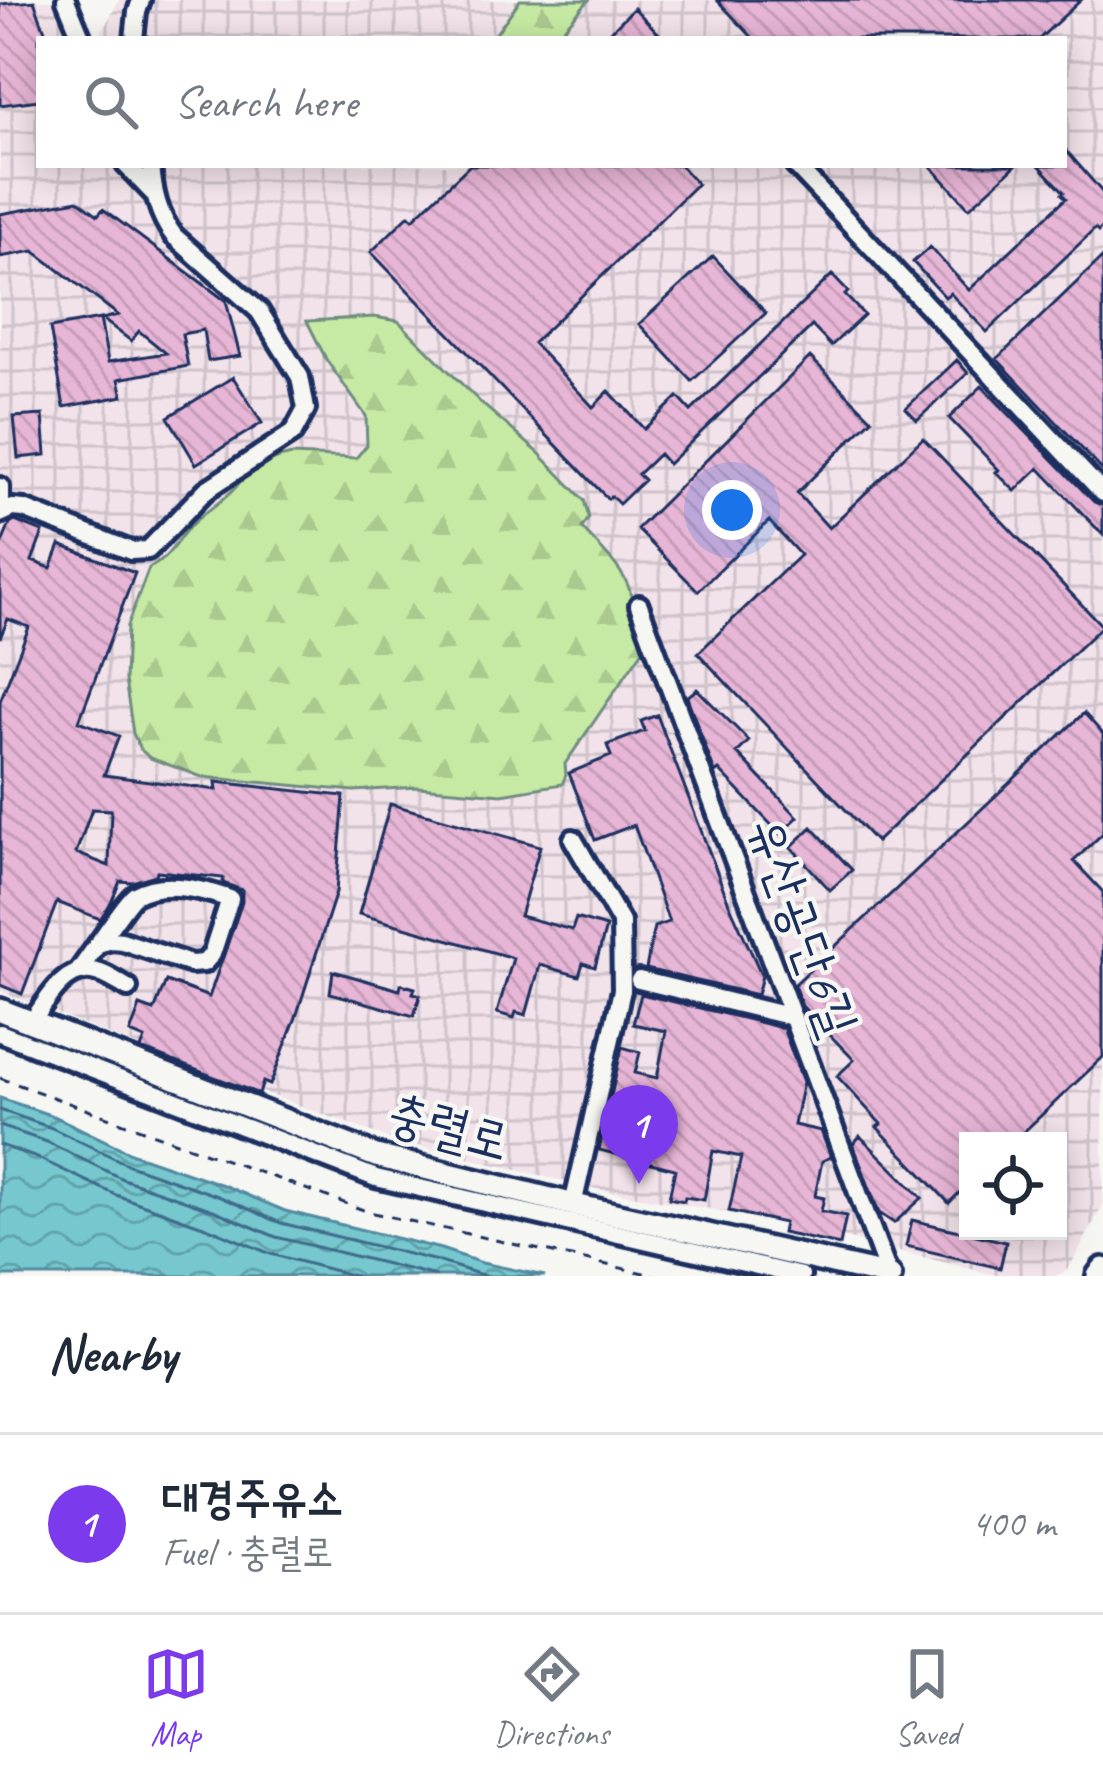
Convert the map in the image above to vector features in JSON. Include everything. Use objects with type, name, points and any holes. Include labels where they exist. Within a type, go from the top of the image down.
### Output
[{"type":"main road","name":"충렬로","points":[[0,1010],[376,1156],[890,1276]]},
{"type":"street","points":[[66,0],[81,36]]},
{"type":"street","points":[[135,36],[141,0]]},
{"type":"street","points":[[129,168],[153,193]]},
{"type":"street","points":[[0,488],[0,510],[24,509],[131,551],[148,550],[206,490],[300,424],[306,409],[300,377],[252,303],[173,236],[153,193],[151,168]]},
{"type":"street","points":[[798,168],[1103,493]]},
{"type":"street","name":"유산공단6길","points":[[639,604],[890,1276]]},
{"type":"street","points":[[573,839],[621,922],[622,990],[573,1205]]},
{"type":"street","points":[[32,1023],[58,986],[78,972],[133,896],[164,887],[204,890],[230,899],[212,954],[204,962],[190,964],[122,941],[101,943]]},
{"type":"street","points":[[78,972],[100,973],[128,988]]},
{"type":"street","points":[[639,980],[793,1018]]},
{"type":"street","points":[[0,1034],[376,1178],[801,1276]]},
{"type":"path","points":[[0,1078],[369,1212],[657,1276]]},
{"type":"shaded area","points":[[0,0],[74,0],[89,36],[36,36],[36,168],[1067,168],[1067,36],[100,36],[119,0],[1103,0],[1103,1205],[1068,1270],[1054,1276],[1000,1276],[772,1220],[597,1189],[393,1140],[0,991]]},
{"type":"green space","points":[[520,0],[589,0],[557,36],[494,36]]},
{"type":"green space","points":[[374,317],[398,321],[584,500],[589,518],[582,528],[616,565],[630,591],[643,650],[565,764],[562,784],[502,794],[418,787],[354,791],[202,777],[150,758],[133,733],[125,680],[127,626],[149,568],[235,488],[245,472],[292,455],[356,458],[367,445],[366,416],[327,361],[307,321]]},
{"type":"water","points":[[0,1098],[285,1211],[545,1276],[0,1276]]},
{"type":"building","points":[[717,0],[1081,0],[1042,36],[751,36]]},
{"type":"building","points":[[34,1],[47,36],[36,36],[36,100],[0,105],[0,4]]},
{"type":"building","points":[[634,8],[661,36],[606,36]]},
{"type":"building","points":[[1067,151],[1103,193],[1103,227],[1098,232],[1095,229],[987,332],[913,262],[930,247],[969,290],[1066,198],[1042,168],[1067,168]]},
{"type":"building","points":[[467,168],[683,168],[697,184],[533,343],[593,407],[609,391],[644,429],[678,397],[691,411],[832,275],[864,315],[831,346],[812,326],[668,464],[659,454],[638,474],[644,480],[619,504],[611,496],[608,499],[371,252],[409,215],[413,219]]},
{"type":"building","points":[[933,168],[1013,168],[969,208]]},
{"type":"building","points":[[78,200],[98,215],[103,209],[226,301],[240,356],[208,361],[203,330],[182,334],[188,366],[119,379],[123,396],[64,407],[50,328],[100,319],[108,362],[166,353],[139,331],[131,341],[102,319],[118,315],[34,251],[0,257],[0,214]]},
{"type":"building","points":[[713,256],[766,313],[692,381],[639,324]]},
{"type":"building","points":[[1103,257],[1103,471],[997,359]]},
{"type":"building","points":[[810,357],[872,419],[797,493],[829,528],[923,438],[1102,626],[876,842],[698,653],[800,555],[769,521],[698,591],[637,529]]},
{"type":"building","points":[[957,360],[968,373],[917,420],[906,408]]},
{"type":"building","points":[[233,377],[262,423],[196,464],[168,417]]},
{"type":"building","points":[[982,386],[1094,502],[1103,505],[1103,535],[1039,468],[1015,491],[949,418]]},
{"type":"building","points":[[43,415],[46,455],[18,458],[14,417]]},
{"type":"building","points":[[15,521],[43,532],[32,561],[51,568],[60,545],[135,573],[79,721],[119,736],[104,775],[217,790],[216,782],[344,796],[336,892],[296,1017],[270,1085],[263,1082],[259,1094],[141,1049],[145,1039],[130,1033],[140,1006],[154,1011],[166,981],[209,997],[242,902],[242,890],[223,883],[223,878],[157,871],[132,882],[120,881],[100,919],[57,902],[22,994],[0,985],[0,701],[29,627],[8,619],[0,638],[0,548]],"holes":[[[92,809],[111,810],[109,866],[76,853]]]},
{"type":"building","points":[[697,689],[749,741],[737,753],[798,817],[780,834],[719,770],[715,773],[687,697]]},
{"type":"building","points":[[1084,713],[1103,734],[1103,833],[1074,861],[1103,892],[1103,1057],[1024,1132],[959,1132],[959,1193],[949,1203],[877,1127],[881,1124],[837,1076],[854,1060],[802,1006],[794,985]]},
{"type":"building","points":[[657,715],[762,976],[757,995],[646,969],[654,927],[669,922],[634,825],[595,840],[569,773],[611,756],[607,745],[645,731],[641,721]]},
{"type":"building","points":[[390,804],[540,846],[520,916],[572,930],[576,918],[606,927],[595,967],[583,963],[579,976],[540,965],[526,1015],[516,1012],[514,1018],[497,1013],[513,958],[359,914]]},
{"type":"building","points":[[812,827],[852,870],[830,890],[791,847]]},
{"type":"building","points":[[333,971],[400,990],[401,984],[415,988],[413,993],[420,995],[414,1016],[330,993]]},
{"type":"building","points":[[641,994],[783,1028],[803,1082],[794,1125],[821,1131],[831,1157],[822,1161],[815,1196],[824,1198],[821,1211],[846,1216],[840,1245],[782,1233],[784,1223],[729,1211],[741,1157],[713,1151],[704,1200],[685,1197],[684,1201],[669,1198],[675,1169],[599,1150],[622,1047],[640,1052],[635,1073],[657,1078],[666,1031],[633,1024]]},
{"type":"building","points":[[860,1136],[922,1198],[894,1223],[879,1213],[853,1144]]},
{"type":"building","points":[[912,1220],[959,1231],[959,1240],[1006,1242],[1000,1268],[906,1246]]},
{"type":"place","name":"대경주유소","points":[[639,1184]]}]
